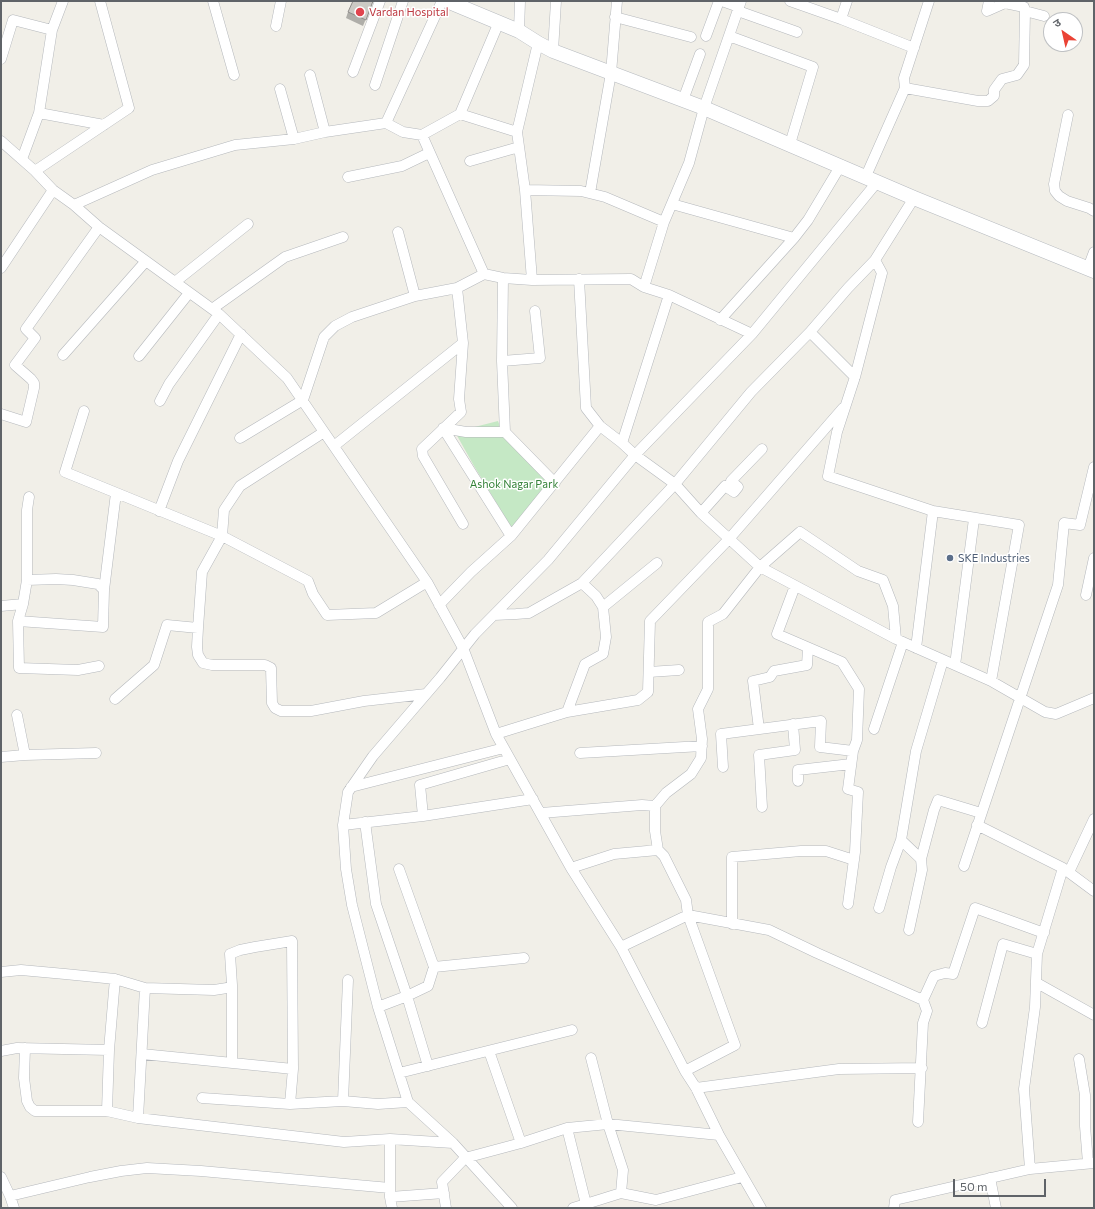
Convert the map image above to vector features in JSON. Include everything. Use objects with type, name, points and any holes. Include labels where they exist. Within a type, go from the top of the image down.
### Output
[{"type":"street","points":[[22,159],[39,113],[52,30],[62,1]]},
{"type":"street","points":[[35,171],[129,108],[100,1]]},
{"type":"street","points":[[213,1],[234,75]]},
{"type":"street","points":[[276,26],[282,1]]},
{"type":"street","points":[[354,72],[380,1]]},
{"type":"street","points":[[375,85],[403,1]]},
{"type":"street","points":[[386,124],[442,1]]},
{"type":"street","points":[[447,1],[519,31],[552,51],[704,108],[914,198],[1091,270],[1094,252]]},
{"type":"street","points":[[519,31],[520,1]]},
{"type":"street","points":[[552,51],[556,1]]},
{"type":"street","points":[[590,193],[611,73],[617,1]]},
{"type":"street","points":[[706,36],[719,1]]},
{"type":"street","points":[[722,1],[739,6],[797,32]]},
{"type":"street","points":[[790,1],[841,19],[914,48]]},
{"type":"street","points":[[841,19],[847,1]]},
{"type":"street","points":[[512,1208],[453,1143],[408,1102],[378,1007],[352,905],[346,869],[343,825],[348,792],[373,756],[463,648],[494,614],[548,560],[635,455],[752,334],[872,179],[905,88],[904,78],[929,1]]},
{"type":"street","points":[[905,88],[978,101],[988,101],[994,96],[994,90],[1002,79],[1017,75],[1024,65],[1024,6],[1005,3],[987,11],[989,1]]},
{"type":"street","points":[[644,287],[664,222],[689,163],[704,108],[739,6]]},
{"type":"street","points":[[1025,11],[1043,16]]},
{"type":"street","points":[[615,17],[691,37]]},
{"type":"street","points":[[1,59],[13,20],[52,30]]},
{"type":"street","points":[[74,205],[160,168],[236,146],[294,139],[325,132],[386,124],[403,132],[422,135],[460,114],[499,22]]},
{"type":"street","points":[[729,36],[813,67],[790,144]]},
{"type":"street","points":[[532,280],[525,190],[517,132],[538,43]]},
{"type":"street","points":[[683,100],[700,54]]},
{"type":"street","points":[[310,75],[325,132]]},
{"type":"street","points":[[280,89],[294,139]]},
{"type":"street","points":[[39,113],[104,125]]},
{"type":"street","points":[[460,114],[517,132]]},
{"type":"street","points":[[1068,115],[1055,178],[1055,191],[1059,196],[1094,211]]},
{"type":"street","points":[[422,135],[484,274]]},
{"type":"street","points":[[1,141],[35,171],[53,190],[74,205],[99,227],[215,312],[241,334],[287,378],[303,400],[427,582],[463,648],[496,734],[572,868],[621,947],[685,1072],[696,1088],[719,1135],[761,1208]]},
{"type":"street","points":[[470,161],[519,147]]},
{"type":"street","points":[[348,177],[402,166],[429,153]]},
{"type":"street","points":[[720,320],[794,238],[820,202],[840,165]]},
{"type":"street","points":[[1,268],[53,190]]},
{"type":"street","points":[[525,190],[581,191],[590,193],[605,197],[664,222]]},
{"type":"street","points":[[494,614],[529,613],[582,583],[675,484],[751,392],[810,332],[848,288],[875,260],[914,198]]},
{"type":"street","points":[[672,204],[794,238]]},
{"type":"street","points":[[175,282],[248,224]]},
{"type":"street","points":[[1,414],[26,422],[34,383],[16,365],[35,338],[26,329],[99,227]]},
{"type":"street","points":[[398,232],[415,296]]},
{"type":"street","points":[[160,401],[215,312],[285,257],[343,237]]},
{"type":"street","points":[[875,260],[882,273],[855,377],[837,432],[828,476],[933,511],[974,519],[1019,525],[991,681]]},
{"type":"street","points":[[63,355],[146,261]]},
{"type":"street","points":[[240,438],[303,400],[324,337],[335,326],[352,317],[415,296],[457,288],[484,274],[503,278],[532,280],[631,279],[644,287],[668,295],[752,334]]},
{"type":"street","points":[[503,278],[502,361],[504,432],[555,482]]},
{"type":"street","points":[[579,279],[586,408],[600,426],[635,455],[675,484],[728,539],[760,567],[900,641],[991,681],[1045,712],[1056,714],[1094,698]]},
{"type":"street","points":[[457,288],[463,343],[459,399],[461,412],[422,449],[423,456],[463,524]]},
{"type":"street","points":[[139,356],[189,294]]},
{"type":"street","points":[[622,443],[668,295]]},
{"type":"street","points":[[502,361],[540,358],[535,311]]},
{"type":"street","points":[[810,332],[855,377]]},
{"type":"street","points":[[159,511],[178,461],[241,334]]},
{"type":"street","points":[[334,446],[463,343]]},
{"type":"street","points":[[496,734],[567,712],[638,700],[648,692],[650,621],[728,539],[846,405]]},
{"type":"street","points":[[84,411],[65,472],[222,536],[308,580],[313,594],[327,615],[376,613],[427,582]]},
{"type":"street","points":[[439,605],[471,572],[511,536],[600,426]]},
{"type":"street","points":[[443,428],[466,432],[504,432]]},
{"type":"street","points":[[443,428],[511,536]]},
{"type":"street","points":[[324,432],[240,486],[224,510],[222,536],[202,572],[197,647],[198,656],[203,663],[212,665],[265,665],[271,668],[272,703],[281,711],[311,711],[364,701],[426,694]]},
{"type":"street","points":[[702,513],[725,486],[734,492],[738,487],[731,481],[762,449]]},
{"type":"street","points":[[964,866],[1058,585],[1064,523],[1080,525],[1094,467]]},
{"type":"street","points":[[18,621],[103,627],[104,590],[116,493]]},
{"type":"street","points":[[29,497],[27,510],[28,580],[18,621],[19,668],[78,670],[99,666]]},
{"type":"street","points":[[916,648],[933,511]]},
{"type":"street","points":[[955,665],[974,519]]},
{"type":"street","points":[[685,1072],[735,1045],[688,915],[686,900],[664,856],[658,850],[655,831],[655,806],[666,793],[695,769],[701,758],[702,739],[698,709],[708,689],[708,622],[723,614],[760,567],[800,532],[858,571],[883,580],[893,606],[900,641],[874,729]]},
{"type":"street","points":[[1086,595],[1094,558]]},
{"type":"street","points":[[604,607],[657,563]]},
{"type":"street","points":[[28,580],[73,580],[98,584],[104,590]]},
{"type":"street","points":[[567,712],[585,664],[603,654],[606,637],[604,607],[596,596],[582,583]]},
{"type":"street","points":[[795,586],[777,634],[842,662],[859,689],[858,740],[853,751],[848,789],[858,792],[854,860],[848,904]]},
{"type":"street","points":[[1,606],[23,604]]},
{"type":"street","points":[[115,699],[154,665],[167,625],[198,628]]},
{"type":"street","points":[[759,729],[753,681],[770,678],[774,671],[806,665],[808,648]]},
{"type":"street","points":[[879,908],[891,867],[901,840],[916,751],[943,660]]},
{"type":"street","points":[[649,672],[679,670]]},
{"type":"street","points":[[17,714],[25,755]]},
{"type":"street","points":[[723,767],[721,734],[794,724],[821,721],[820,747],[853,751]]},
{"type":"street","points":[[762,808],[759,755],[795,750],[794,724]]},
{"type":"street","points":[[580,752],[702,746]]},
{"type":"street","points":[[351,787],[504,748]]},
{"type":"street","points":[[1,757],[96,753]]},
{"type":"street","points":[[424,816],[420,785],[510,759]]},
{"type":"street","points":[[798,781],[798,770],[851,764]]},
{"type":"street","points":[[343,825],[424,816],[533,799]]},
{"type":"street","points":[[909,930],[922,870],[921,859],[938,800],[981,813]]},
{"type":"street","points":[[541,813],[642,805],[655,806]]},
{"type":"street","points":[[1030,1169],[1024,1089],[1035,1007],[1037,954],[1066,870],[1094,819]]},
{"type":"street","points":[[365,822],[376,904],[407,996],[428,1066]]},
{"type":"street","points":[[977,825],[1066,870],[1094,891]]},
{"type":"street","points":[[901,840],[921,859]]},
{"type":"street","points":[[572,868],[614,854],[658,850]]},
{"type":"street","points":[[732,924],[732,857],[801,851],[826,851],[854,860]]},
{"type":"street","points":[[378,1007],[428,986],[434,967],[399,869]]},
{"type":"street","points":[[918,1122],[924,1023],[927,1011],[923,1000],[934,976],[945,973],[953,974],[975,908],[1044,933]]},
{"type":"street","points":[[621,947],[688,915],[769,930],[923,1000]]},
{"type":"street","points":[[232,1063],[232,985],[230,954],[255,946],[292,941],[292,1069],[290,1104]]},
{"type":"street","points":[[982,1023],[1004,944],[1037,954]]},
{"type":"street","points":[[434,967],[524,958]]},
{"type":"street","points":[[1,972],[21,970],[115,979],[145,988],[214,990],[227,988],[232,985]]},
{"type":"street","points":[[107,1112],[109,1050],[115,979]]},
{"type":"street","points":[[344,1101],[348,980]]},
{"type":"street","points":[[1037,983],[1094,1015]]},
{"type":"street","points":[[138,1118],[145,988]]},
{"type":"street","points":[[399,1073],[572,1030]]},
{"type":"street","points":[[1,1051],[25,1048],[109,1050]]},
{"type":"street","points":[[25,1048],[24,1078],[27,1101],[30,1107],[35,1111],[107,1112],[138,1118],[344,1142],[390,1139],[453,1143]]},
{"type":"street","points":[[489,1051],[521,1143]]},
{"type":"street","points":[[142,1054],[292,1069]]},
{"type":"street","points":[[591,1058],[608,1124],[623,1170],[621,1193]]},
{"type":"street","points":[[894,1208],[895,1200],[990,1178],[1030,1169],[1091,1163],[1085,1126],[1085,1095],[1079,1059]]},
{"type":"street","points":[[696,1088],[839,1069],[922,1068]]},
{"type":"street","points":[[202,1098],[290,1104],[344,1101],[378,1104],[408,1102]]},
{"type":"street","points":[[446,1208],[442,1182],[466,1158],[521,1143],[567,1128],[608,1124],[719,1135]]},
{"type":"street","points":[[567,1128],[586,1204]]},
{"type":"street","points":[[390,1139],[390,1192],[392,1208]]},
{"type":"street","points":[[10,1196],[98,1176],[147,1168],[216,1172],[390,1192],[444,1194]]},
{"type":"street","points":[[1,1177],[14,1208]]},
{"type":"street","points":[[573,1208],[621,1193],[658,1204],[742,1177]]},
{"type":"street","points":[[990,1178],[996,1208]]},
{"type":"green space","name":"Ashok Nagar Park","points":[[498,421],[504,437],[550,482],[517,524],[511,527],[455,432]]},
{"type":"building","points":[[353,1],[373,1],[366,20],[348,12]]},
{"type":"place","name":"Vardan Hospital","points":[[360,12]]},
{"type":"place","name":"SKE Industries","points":[[950,558]]}]
